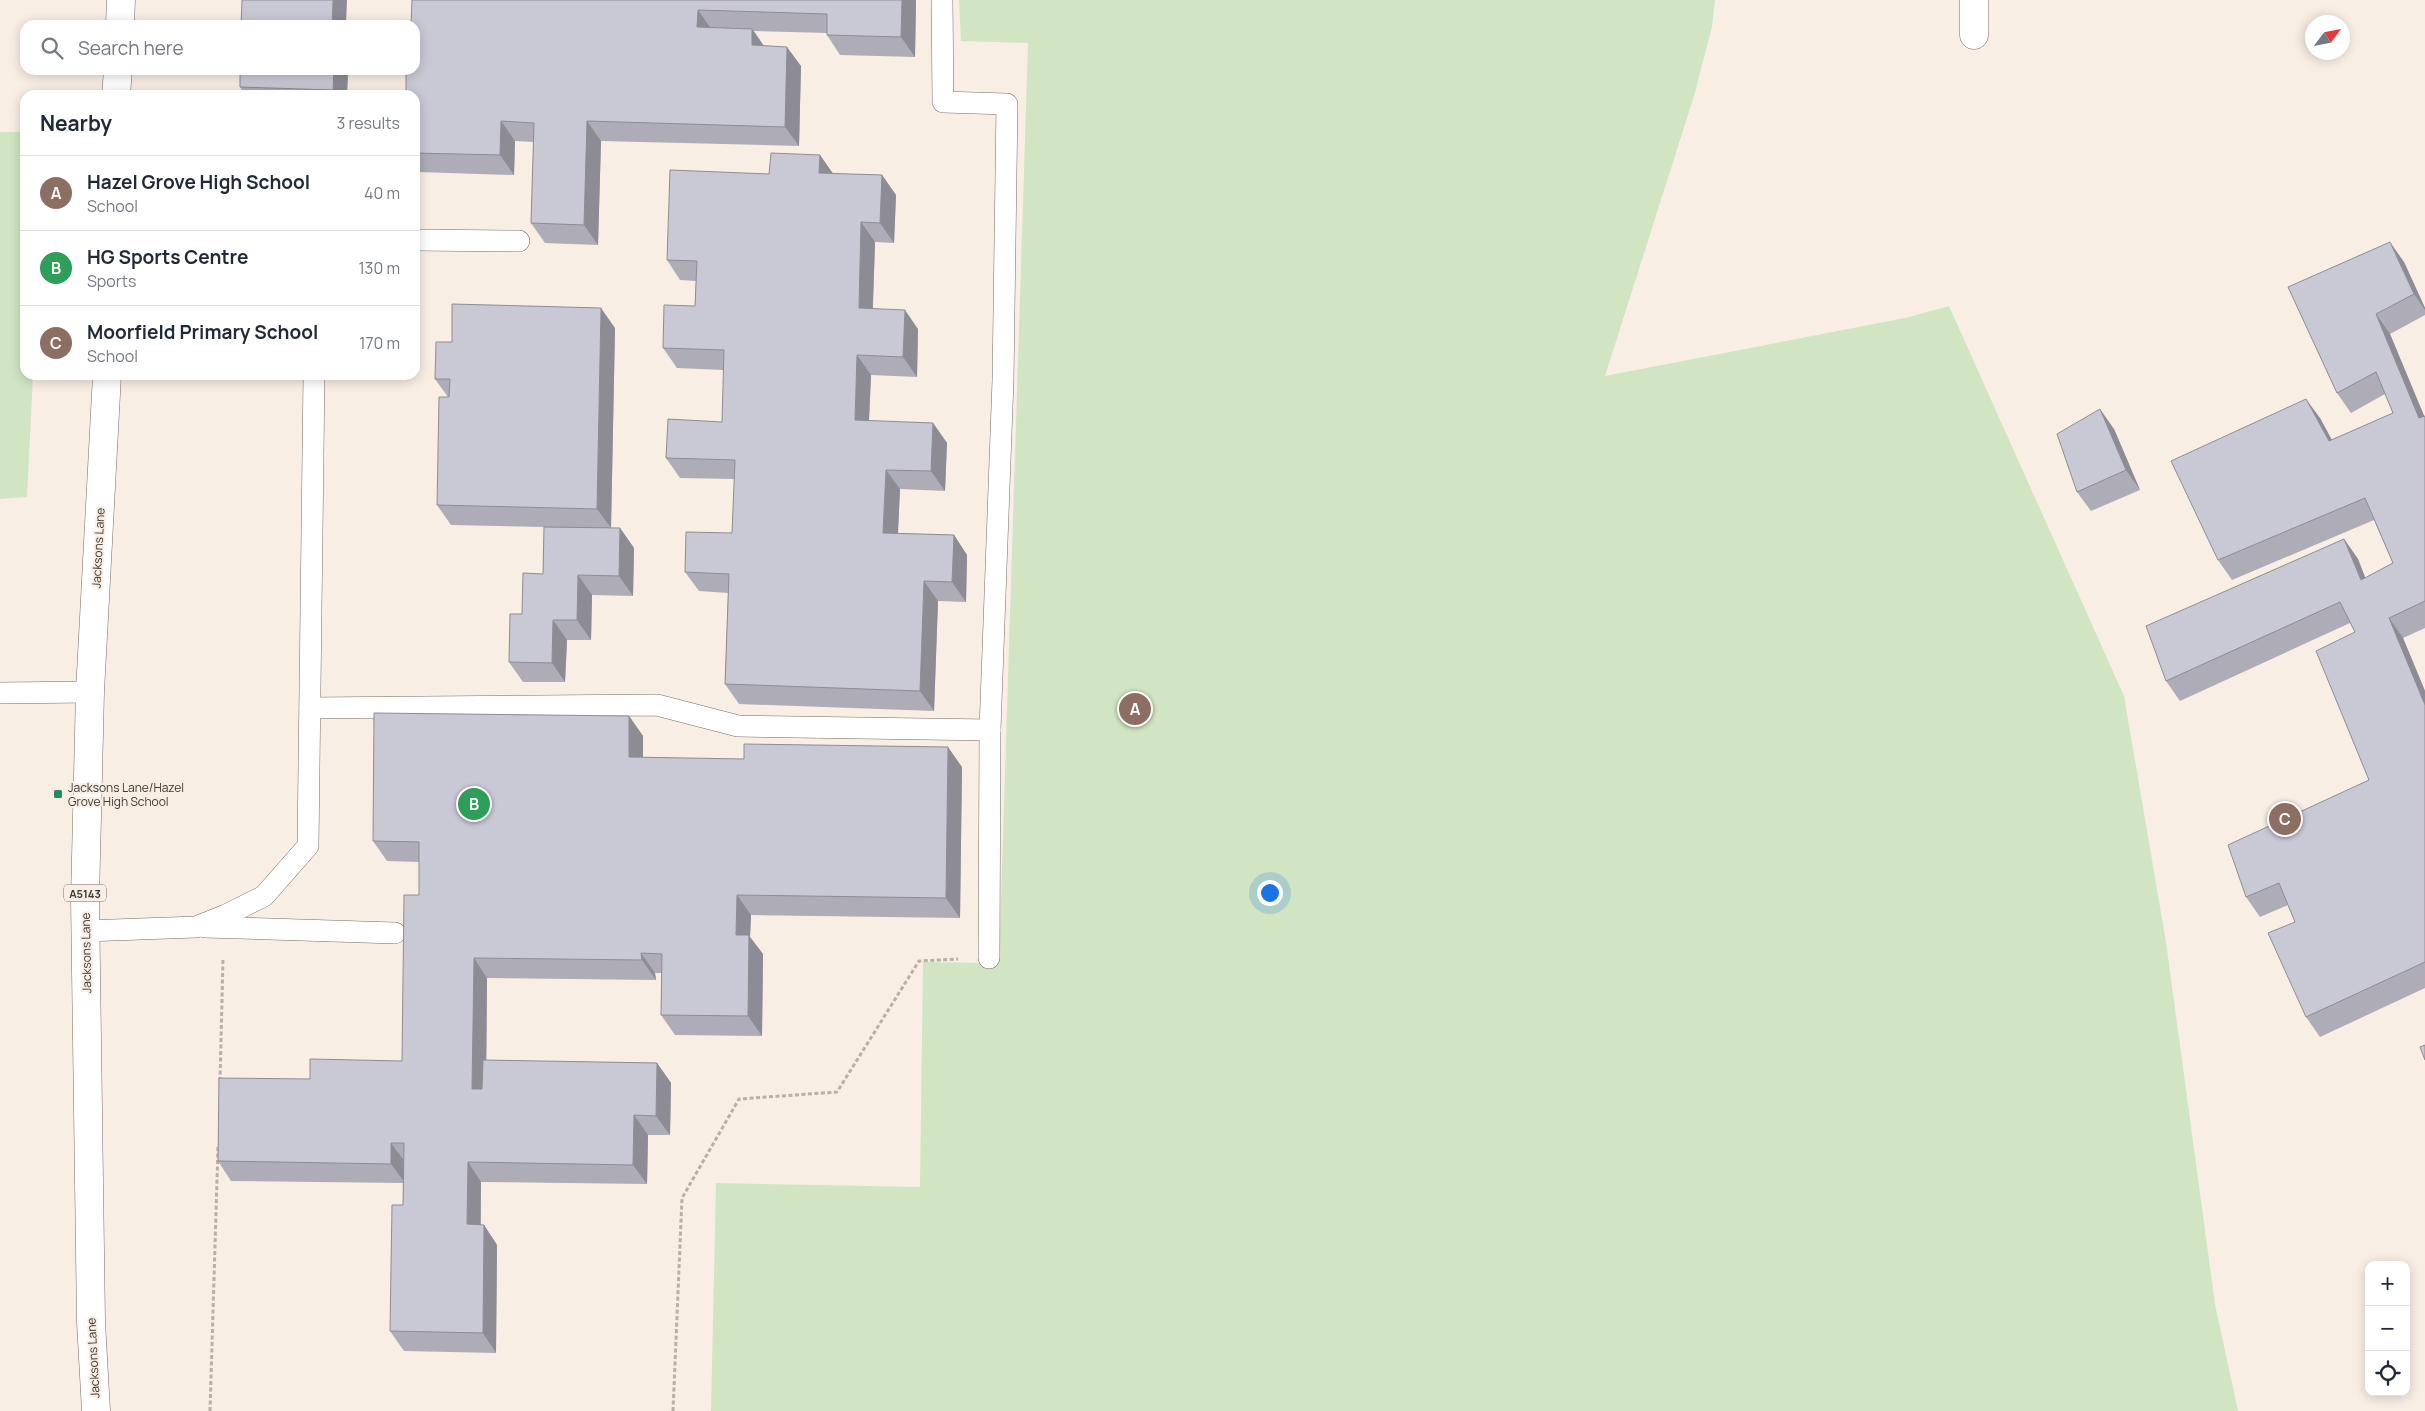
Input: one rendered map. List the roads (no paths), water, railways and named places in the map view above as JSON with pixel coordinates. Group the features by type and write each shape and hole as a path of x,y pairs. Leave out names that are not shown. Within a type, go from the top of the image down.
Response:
{"main road":[{"path":"120,20 121,0"},
{"path":"1974,0 1974,36"},
{"path":"116,90 118,75"},
{"name":"Jacksons Lane","path":"96,1411 91,1322 86,931 90,692 107,380"}],"lane":[{"path":"942,0 943,102 1007,104 1003,380 990,730 989,958"},
{"path":"420,240 519,242"},
{"path":"196,926 226,915 264,896 308,846 314,380"},
{"path":"0,693 90,692"},
{"path":"310,708 657,705 738,726 990,730"},
{"path":"86,931 196,926 395,933"}],"place":[{"name":"Hazel Grove High School","path":"1135,709"},
{"name":"Jacksons Lane/Hazel Grove High School","path":"58,794"},
{"name":"HG Sports Centre","path":"474,804"},
{"name":"Moorfield Primary School","path":"2285,819"}]}
